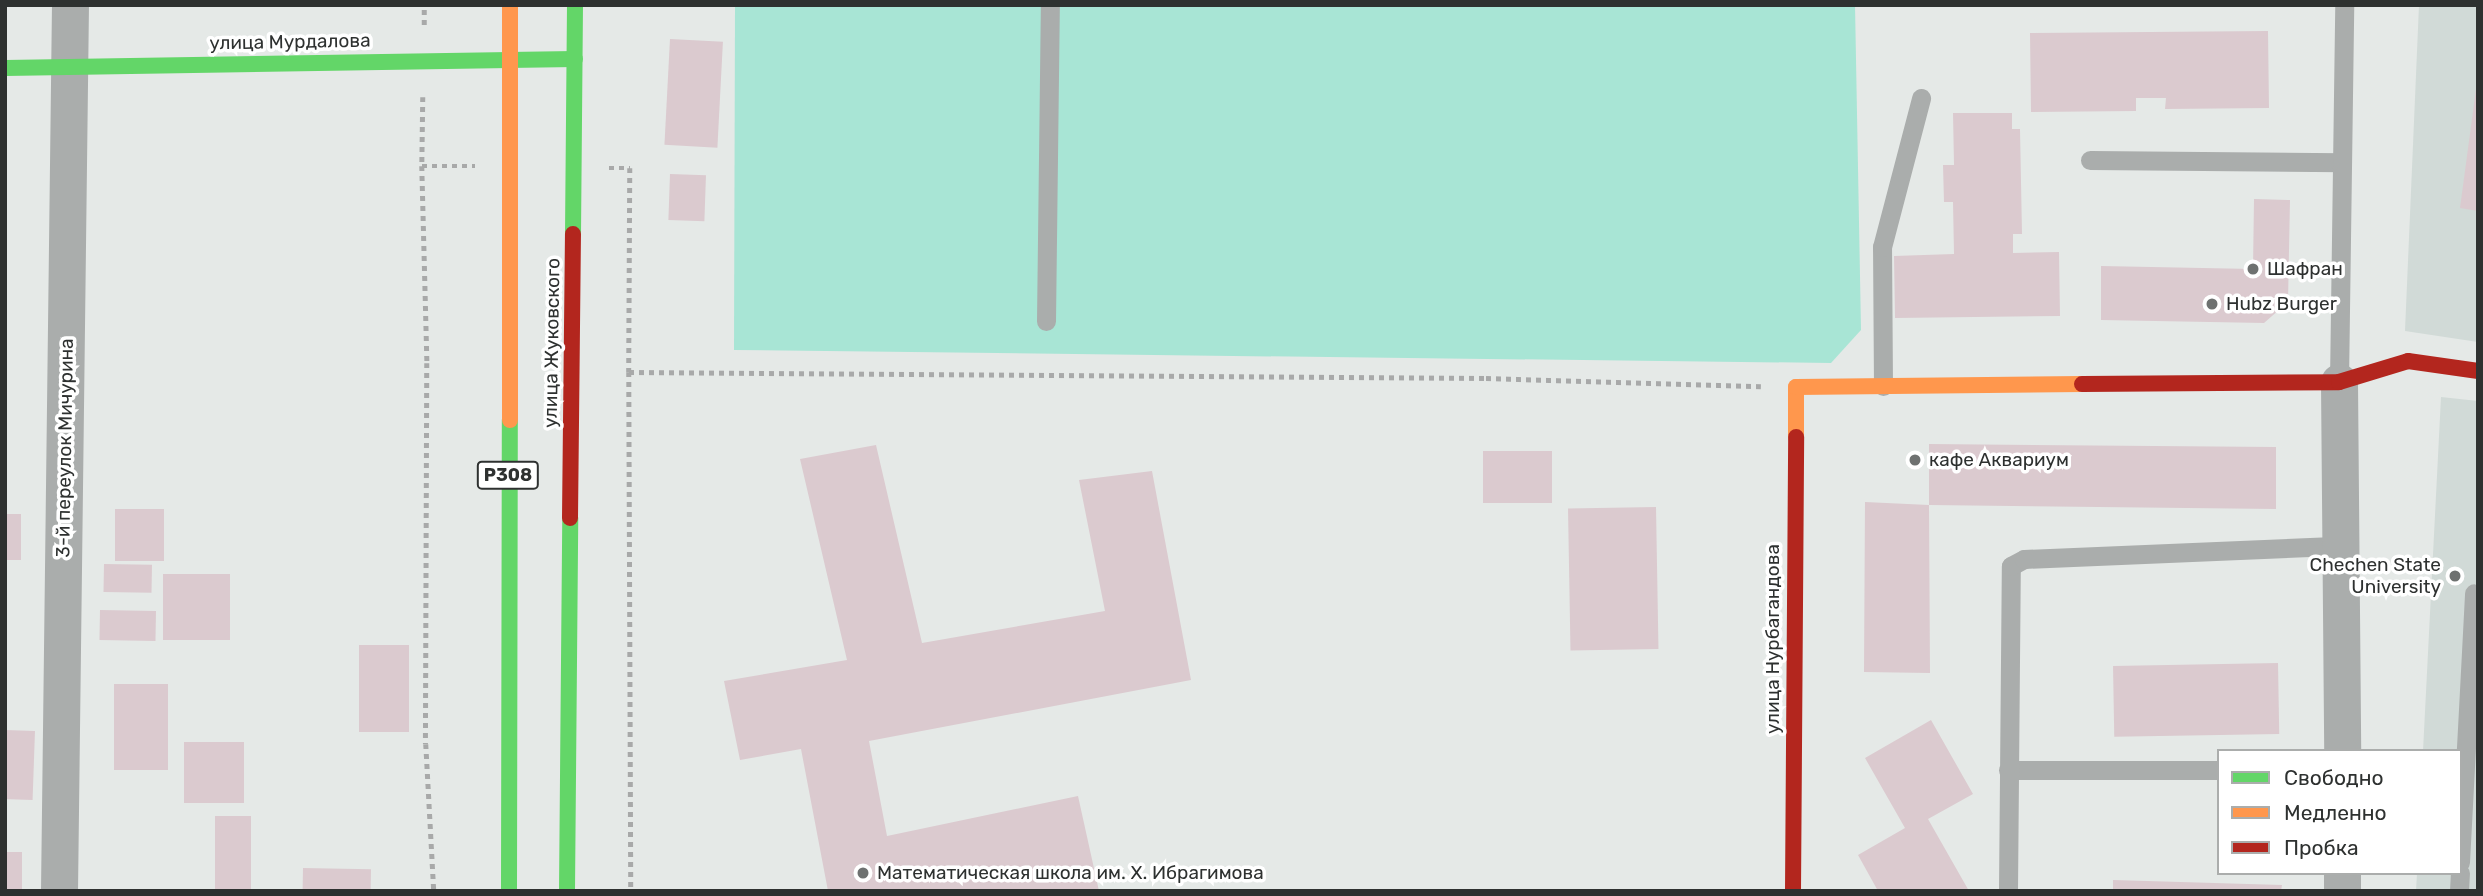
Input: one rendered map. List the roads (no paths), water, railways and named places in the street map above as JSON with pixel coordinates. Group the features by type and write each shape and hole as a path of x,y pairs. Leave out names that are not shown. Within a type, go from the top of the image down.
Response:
{"street":[{"name":"3-й переулок Мичурина","path":"59,891 70,5"},
{"name":"P308","path":"509,891 510,5"},
{"name":"улица Жуковского","path":"567,891 575,5"},
{"name":"улица Мурдалова","path":"5,68 575,59"},
{"path":"1883,386 2339,382 2408,361 2478,372"},
{"path":"2339,382 2342,749"},
{"name":"улица Нурбагандова","path":"1793,891 1796,387 1883,386"}],"lane":[{"path":"1046,321 1050,5"},
{"path":"2339,382 2344,5"},
{"path":"1883,386 1882,247 1921,98"},
{"path":"2090,160 2342,162"},
{"path":"2008,891 2009,575 2016,561 2340,546"},
{"path":"2462,824 2474,593"},
{"path":"2008,770 2217,770"}],"place":[{"name":"Шафран","path":"2253,269"},
{"name":"Hubz Burger","path":"2212,304"},
{"name":"кафе Аквариум","path":"1915,460"},
{"name":"Chechen State University","path":"2455,576"},
{"name":"Математическая школа им. Х. Ибрагимова","path":"863,873"}]}
